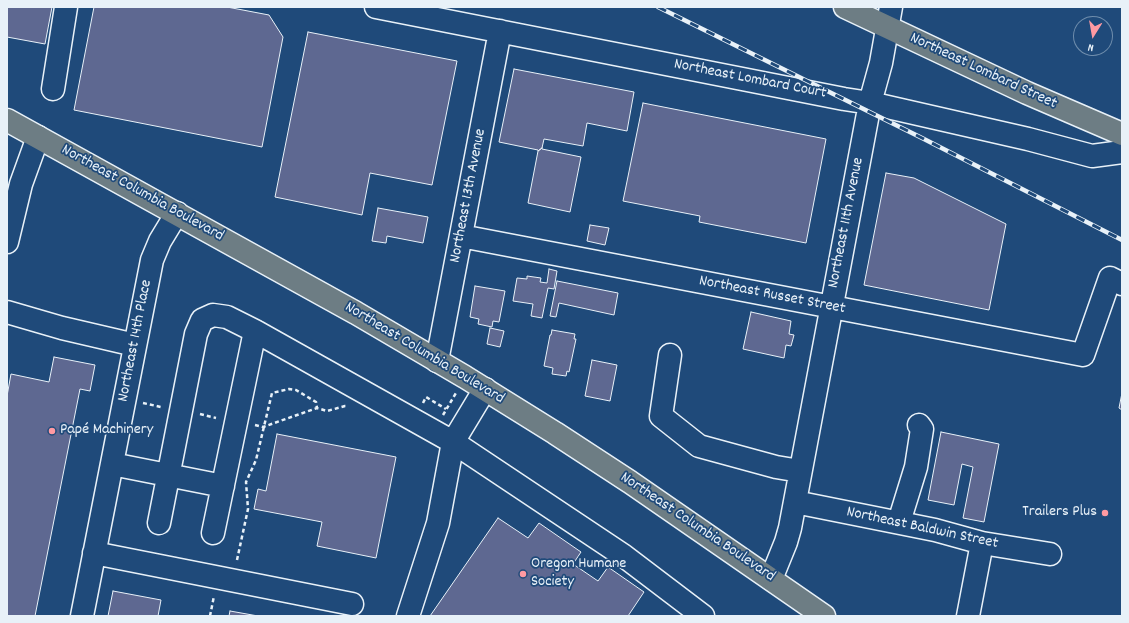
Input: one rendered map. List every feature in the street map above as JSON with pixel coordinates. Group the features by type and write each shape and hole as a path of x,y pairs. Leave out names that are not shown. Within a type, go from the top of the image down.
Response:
{"main road":[{"name":"Northeast Lombard Street","path":"845,7 889,17 1027,93 1122,134"},
{"name":"Northeast Columbia Boulevard","path":"7,120 178,213 356,313 485,389 630,482 771,579 814,613"}],"street":[{"path":"53,89 66,7"},
{"name":"Northeast Lombard Court","path":"376,7 870,103 1092,156 1122,152"},
{"name":"Northeast 11th Avenue","path":"771,579 786,542 795,502 870,103 881,63 889,17"},
{"name":"Northeast 13th Avenue","path":"437,361 500,31"},
{"path":"7,242 20,184 38,137"},
{"name":"Northeast 14th Place","path":"82,616 152,260 160,241 178,213"},
{"name":"Northeast Russet Street","path":"461,236 1083,355 1110,278 1122,284"},
{"path":"7,312 62,328 135,346"},
{"path":"159,523 196,334 202,320 213,314 227,317 438,423 453,442 624,556 703,616"},
{"path":"213,533 255,331"},
{"path":"670,355 661,416 699,446 776,467 800,471"},
{"path":"408,616 438,523 453,442 485,389"},
{"path":"899,522 916,467 922,429 919,425"},
{"path":"112,464 223,486"},
{"name":"Northeast Baldwin Street","path":"795,502 899,522 982,543 1050,554"},
{"path":"968,616 982,543"},
{"path":"94,553 352,604"}],"path":[{"path":"232,559 238,560 248,509 246,482 256,460 272,393 289,389 296,390 316,402 317,408"},
{"path":"124,400 263,427 317,408 327,411 345,406 352,409"},
{"path":"210,616 218,577"}],"building":[{"path":"7,7 52,7 45,44 7,37"},
{"path":"94,7 227,7 269,15 283,37 262,147 74,110"},
{"path":"308,32 457,61 432,185 370,173 362,215 275,197"},
{"path":"514,69 634,92 627,131 587,123 583,146 544,139 542,148 538,151 499,142"},
{"path":"643,103 826,139 806,243 699,222 700,216 623,201"},
{"path":"542,148 581,157 570,212 528,203 538,151"},
{"path":"886,173 914,178 1006,224 989,310 864,285"},
{"path":"378,208 428,217 423,243 387,236 386,243 372,241"},
{"path":"590,225 609,228 605,245 587,241"},
{"path":"549,269 557,271 554,289 548,288 542,318 531,316 533,304 513,301 517,278 527,279 527,276 541,278 540,282 547,283"},
{"path":"557,281 618,293 614,315 559,303 556,317 550,316"},
{"path":"475,286 505,291 499,322 493,321 492,327 478,324 479,319 470,317"},
{"path":"751,312 791,321 789,334 794,335 791,346 786,345 784,358 743,349"},
{"path":"490,328 504,331 500,347 487,344"},
{"path":"552,330 575,334 574,339 576,339 569,372 567,371 566,376 552,374 553,368 544,366"},
{"path":"54,357 95,365 90,391 80,389 35,616 7,616 7,396 11,374 49,382"},
{"path":"592,360 617,365 610,401 585,396"},
{"path":"1122,393 1122,410 1119,408"},
{"path":"941,432 999,444 984,522 963,518 973,467 962,464 954,505 928,500"},
{"path":"277,434 396,457 376,558 317,546 322,522 254,509 258,489 266,491"},
{"name":"Oregon Humane Society","path":"498,518 528,538 539,523 581,552 573,564 598,581 608,567 644,592 628,616 430,616"},
{"path":"113,591 161,600 158,616 108,616"},
{"path":"230,611 258,616 229,616"}],"railway":[{"path":"658,7 922,138 1122,240"}],"place":[{"name":"Papé Machinery","path":"52,431"},
{"name":"Trailers Plus","path":"1105,513"},
{"name":"Oregon Humane Society","path":"523,574"}]}
